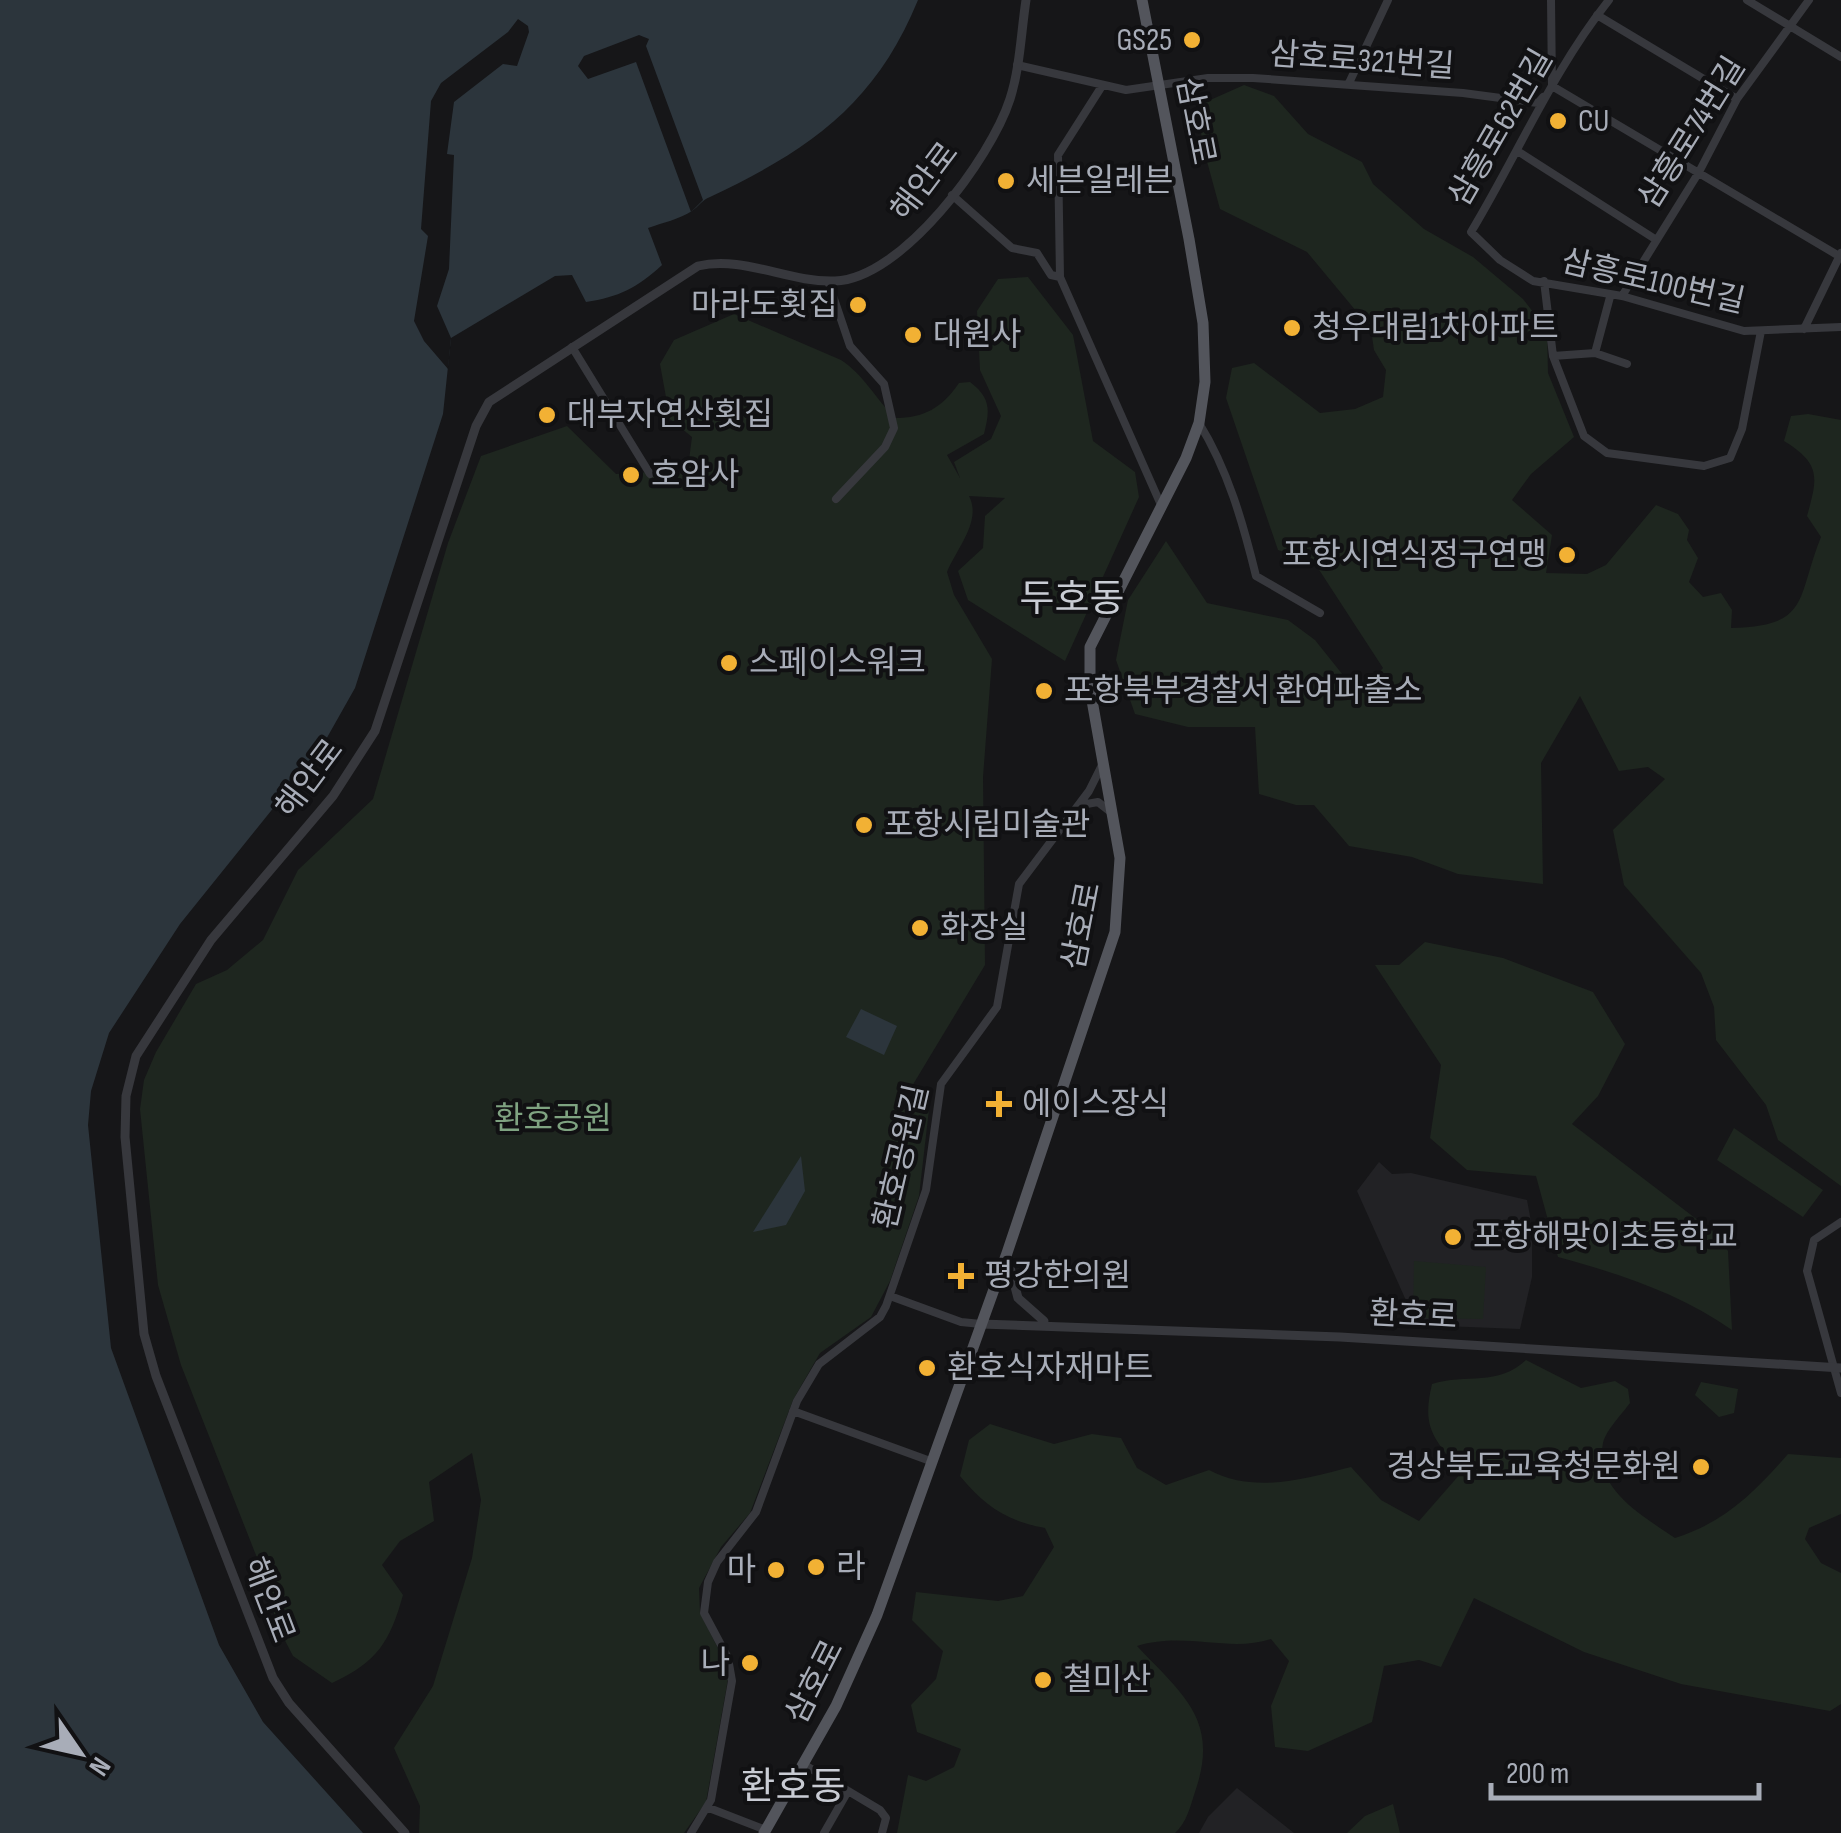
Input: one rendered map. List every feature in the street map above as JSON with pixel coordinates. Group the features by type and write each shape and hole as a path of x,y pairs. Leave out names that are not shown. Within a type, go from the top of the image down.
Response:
{"main road":[{"name":"삼호로","path":"765,1832 866,1643 1111,950 1120,898 1117,821 1090,689 1090,647 1199,424 1205,342 1161,86 1142,0"}],"street":[{"name":"해안로","path":"405,1833 278,1688 156,1376 142,1317 125,1137 126,1096 141,1045 198,958 333,796 375,732 484,409 502,390 698,266 722,263 828,282 863,275 900,252 923,234 1006,110 1026,0"},
{"path":"1348,84 1388,0"},
{"path":"1551,0 1552,86 1840,254 1804,329"},
{"name":"삼흥로62번길","path":"1471,232 1519,152 1552,86 1609,0"},
{"path":"1746,0 1841,57"},
{"name":"삼흥로74번길","path":"1622,296 1699,172 1737,99 1793,28 1809,0"},
{"path":"1597,15 1737,99"},
{"name":"삼호로321번길","path":"1017,65 1102,86 1161,86 1220,78 1348,84 1538,103 1552,86"},
{"path":"1102,86 1058,155 1060,277 1161,506"},
{"path":"1519,152 1655,239"},
{"path":"952,195 1012,248 1037,253 1051,275 1060,277"},
{"name":"삼흥로100번길","path":"1471,232 1500,260 1533,281 1622,296 1744,331 1841,327"},
{"path":"1544,281 1553,356 1584,436 1606,453 1715,464 1730,458 1742,429 1762,331"},
{"path":"828,282 850,346 884,384 894,428 885,448 836,499"},
{"path":"1595,353 1610,297"},
{"path":"572,347 650,474"},
{"path":"1553,356 1595,353 1627,364"},
{"path":"1199,424 1218,456 1251,540 1256,576 1320,612"},
{"name":"환호공원길","path":"690,1833 709,1808 732,1674 704,1613 704,1592 717,1562 756,1512 793,1411 819,1364 880,1316 890,1296 926,1190 942,1084 997,1007 1016,892 1078,808 1104,760"},
{"path":"1078,808 1098,802 1117,821"},
{"path":"1841,1222 1825,1230 1808,1254 1812,1296 1838,1368 1841,1393"},
{"path":"1007,1253 1018,1298 1030,1313 1052,1324"},
{"path":"890,1296 961,1322 981,1324"},
{"name":"환호로","path":"981,1324 1358,1338 1838,1368"},
{"path":"793,1411 933,1462"},
{"path":"803,1764 884,1814 882,1833"},
{"path":"824,1833 848,1791"},
{"path":"709,1808 765,1832"}],"shaded area":[{"path":"0,0 918,0 881,68 835,120 808,142 707,198 687,214 648,228 662,265 644,280 618,294 586,302 572,275 555,276 451,338 443,414 355,688 320,750 180,924 109,1033 91,1091 88,1125 111,1348 219,1645 263,1722 363,1833 0,1833"},
{"path":"861,1009 897,1026 884,1055 846,1037"},
{"path":"801,1156 805,1191 786,1225 753,1232"},
{"name":"포항해맞이초등학교","path":"1379,1162 1392,1174 1411,1173 1527,1200 1532,1227 1532,1277 1520,1329 1417,1325 1357,1191"},
{"path":"1237,1788 1294,1833 1199,1833 1208,1817"}],"green space":[{"path":"1244,85 1274,96 1308,134 1362,162 1373,184 1424,229 1473,257 1523,299 1547,330 1548,373 1574,437 1531,474 1512,500 1552,535 1546,573 1587,574 1606,565 1656,505 1678,514 1689,530 1687,540 1698,558 1689,582 1703,597 1721,593 1732,610 1731,628 1775,622 1797,605 1821,537 1807,516 1814,472 1805,457 1784,441 1791,416 1808,414 1841,420 1841,1186 1778,1140 1766,1105 1716,1040 1714,1007 1701,973 1624,885 1613,830 1665,779 1648,767 1619,771 1580,696 1541,763 1543,884 1458,874 1412,857 1349,846 1314,805 1296,805 1259,794 1255,727 1188,727 1135,714 1116,660 1128,600 1166,541 1207,603 1288,620 1315,640 1359,695 1383,668 1314,562 1278,550 1226,398 1232,368 1254,363 1320,413 1355,409 1383,397 1386,370 1374,350 1371,329 1307,252 1220,209 1202,143 1199,105"},
{"name":"환호공원","path":"1028,277 1073,335 1093,441 1135,472 1139,497 1065,661 968,600 958,571 983,548 985,516 1005,498 969,496 970,525 947,572 954,595 992,659 983,777 985,965 894,1116 931,1092 919,1196 890,1281 871,1317 820,1353 793,1400 750,1513 721,1547 699,1588 700,1613 723,1658 728,1679 706,1802 684,1833 419,1833 420,1806 394,1748 433,1686 472,1558 481,1500 472,1453 429,1482 434,1521 400,1541 382,1565 403,1595 380,1648 361,1667 332,1683 293,1656 277,1625 265,1578 181,1365 158,1285 140,1109 144,1080 196,984 227,970 263,940 298,870 373,799 448,543 481,456 567,426 616,474 654,472 675,482 689,460 692,437 670,419 660,364 674,340 734,314 841,360 895,418 932,410 959,383 970,382 985,399 987,418 984,434 947,455 960,478 954,462 991,439 1001,416 980,370 977,311 998,279"},
{"path":"1425,942 1503,958 1593,992 1625,1044 1598,1096 1572,1124 1716,1234 1728,1251 1732,1330 1691,1305 1648,1286 1558,1257 1536,1176 1467,1170 1430,1138 1441,1065 1375,965 1399,965"},
{"path":"1734,1128 1823,1190 1803,1217 1717,1160"},
{"path":"1414,1261 1486,1267 1483,1319 1413,1318"},
{"path":"1526,1360 1581,1388 1615,1381 1628,1389 1630,1403 1603,1443 1606,1474 1623,1500 1675,1538 1709,1524 1738,1505 1788,1454 1841,1458 1841,1514 1809,1528 1805,1539 1821,1563 1841,1573 1841,1704 1830,1711 1681,1684 1584,1652 1474,1598 1441,1667 1419,1660 1384,1666 1372,1722 1308,1751 1275,1747 1271,1706 1289,1661 1271,1639 1239,1644 1172,1641 1137,1646 1182,1695 1200,1727 1202,1767 1188,1814 1175,1833 897,1833 908,1775 926,1781 954,1767 961,1749 917,1732 911,1705 936,1679 943,1651 912,1620 916,1592 998,1601 1023,1596 1054,1547 1045,1528 997,1511 960,1476 969,1440 990,1424 1054,1444 1092,1434 1121,1438 1137,1468 1166,1485 1209,1470 1261,1483 1297,1480 1351,1467 1381,1500 1419,1521 1461,1473 1437,1442 1429,1423 1432,1384 1493,1377"},
{"path":"1701,1382 1738,1389 1734,1413 1719,1417 1695,1395"},
{"path":"1393,1804 1400,1833 1347,1833 1365,1816"}],"pier":[{"path":"518,19 528,26 529,32 517,66 503,64 454,102 447,154 454,155 449,269 437,306 451,338 448,369 424,341 414,321 428,236 421,229 431,101 441,83 508,32"},
{"path":"639,35 649,39 646,46 703,200 691,212 636,62 588,79 578,66 584,56"}],"place":[{"name":"GS25","path":"1192,40"},
{"name":"CU","path":"1558,121"},
{"name":"세븐일레븐","path":"1006,181"},
{"name":"마라도횟집","path":"858,305"},
{"name":"청우대림1차아파트","path":"1292,328"},
{"name":"대원사","path":"913,335"},
{"name":"대부자연산횟집","path":"547,415"},
{"name":"호암사","path":"631,475"},
{"name":"포항시연식정구연맹","path":"1567,555"},
{"name":"스페이스워크","path":"729,663"},
{"name":"포항북부경찰서 환여파출소","path":"1044,691"},
{"name":"포항시립미술관","path":"864,825"},
{"name":"화장실","path":"920,928"},
{"name":"에이스장식","path":"999,1104"},
{"name":"포항해맞이초등학교","path":"1453,1237"},
{"name":"평강한의원","path":"961,1276"},
{"name":"환호식자재마트","path":"927,1368"},
{"name":"경상북도교육청문화원","path":"1701,1467"},
{"name":"라","path":"816,1567"},
{"name":"마","path":"776,1570"},
{"name":"나","path":"750,1663"},
{"name":"철미산","path":"1043,1680"}],"district":[{"name":"두호동","path":"1072,599"},
{"name":"환호동","path":"793,1787"}]}
